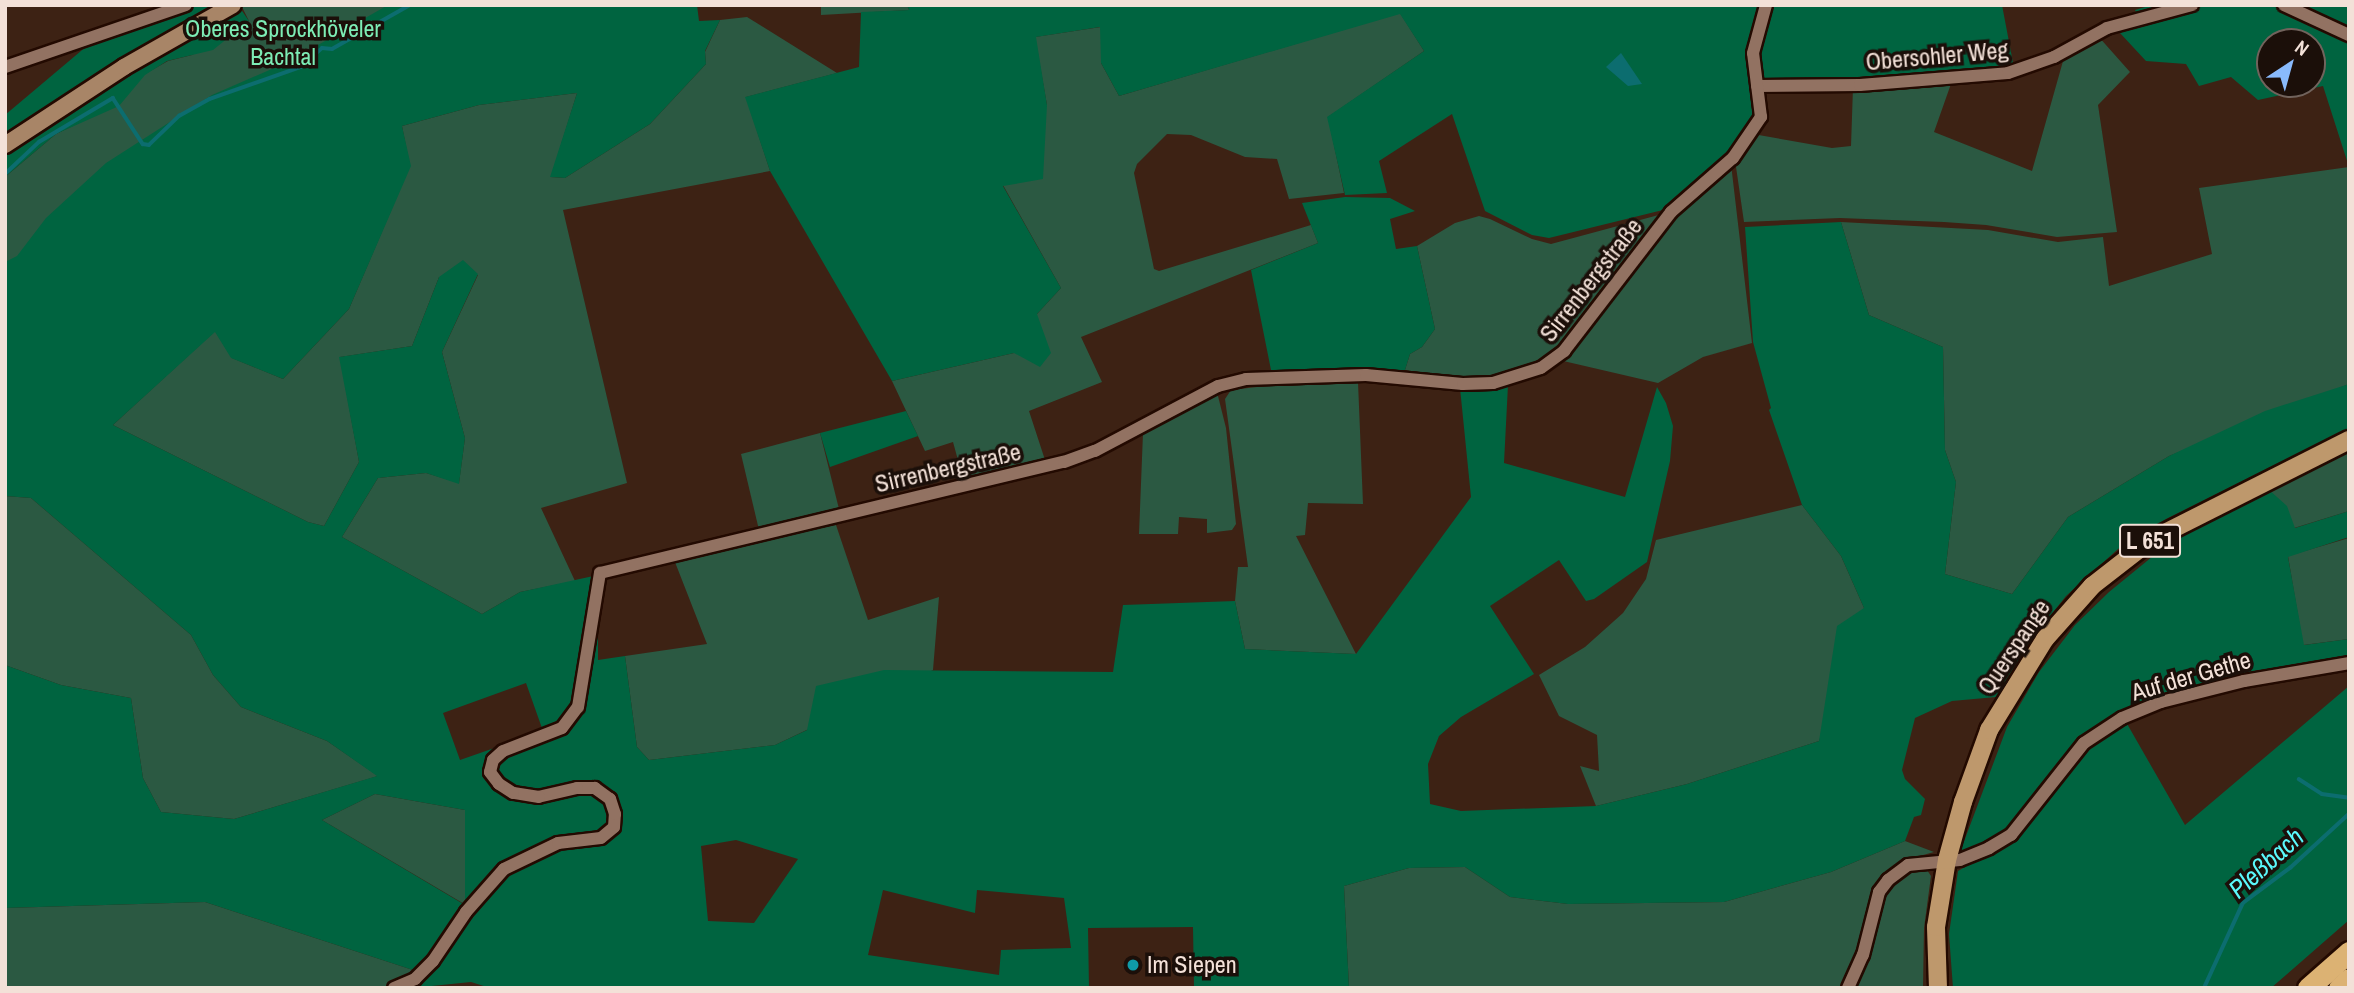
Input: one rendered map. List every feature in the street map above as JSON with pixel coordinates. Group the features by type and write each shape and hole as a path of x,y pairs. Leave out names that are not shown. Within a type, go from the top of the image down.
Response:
{"highway":[{"path":"2308,988 2349,952"},
{"path":"2339,988 2349,979"}],"main road":[{"path":"5,145 124,67 233,5"},
{"name":"Querspange","path":"1938,988 1936,927 1947,860 1969,780 1989,730 2045,639 2069,608 2115,567 2170,528 2349,440"}],"street":[{"path":"5,67 186,5"},
{"name":"Sirrenbergstraße","path":"394,988 415,979 433,961 466,912 504,869 558,843 601,838 614,827 615,814 610,799 595,788 577,788 539,797 513,793 490,772 494,760 503,751 562,727 578,707 600,573 1064,462 1095,452 1217,386 1246,379 1366,375 1463,384 1493,383 1541,368 1563,351 1671,212 1733,158 1761,117 1753,53 1766,5"},
{"name":"Obersohler Weg","path":"1758,86 1860,85 2008,73 2054,57 2107,28 2192,5"},
{"path":"2284,5 2349,36"},
{"name":"Auf der Gethe","path":"1848,988 1863,955 1879,892 1884,884 1909,865 1960,860 2011,835 2084,743 2122,718 2161,702 2244,681 2349,663"}],"green space":[{"path":"174,5 238,5 249,21 213,50 167,61 145,75 119,106 56,134 5,177 5,115 94,40"},
{"name":"Oberes Sprockhöveler Bachtal","path":"241,5 423,5 5,282 5,177 56,134 106,110 145,74 168,61 192,55 249,21"},
{"path":"388,5 697,5 699,21 720,20 705,51 706,64 650,124 565,178 550,177 577,93 479,105 402,126 411,166 349,309 283,379 231,358 215,332 113,425 308,522 324,526 359,462 339,357 412,346 439,277 463,260 478,274 442,352 465,438 459,484 426,473 378,478 342,537 482,614 520,592 598,575 598,660 625,656 637,747 649,760 775,745 807,730 816,686 884,670 1113,672 1123,605 1235,601 1245,649 1356,654 1471,497 1460,388 1508,385 1504,463 1625,497 1657,387 1666,403 1673,426 1670,461 1647,562 1594,599 1586,601 1559,560 1490,606 1534,674 1461,717 1439,736 1428,764 1430,804 1461,811 1596,806 1687,784 1819,741 1837,626 1864,608 1841,556 1802,505 1769,410 1771,408 1753,342 1745,227 1841,222 1869,315 1943,347 1945,450 1956,482 1945,574 2012,594 2068,517 2169,456 2265,411 2349,384 2349,428 2166,519 2118,549 2066,596 2035,635 1996,697 1952,701 1915,718 1902,770 1905,779 1925,799 1921,815 1914,817 1905,841 1831,872 1724,902 1568,904 1510,897 1465,867 1409,868 1344,886 1349,988 1169,988 1194,987 1193,927 1088,928 1089,988 490,988 471,982 412,988 423,978 430,959 416,971 205,902 5,908 5,665 61,685 131,698 143,778 161,812 234,819 377,776 327,741 241,707 213,675 191,635 31,498 5,496 5,262 17,256 46,218 106,163 212,95 290,61","holes":["526,683 543,731 460,760 443,713","375,794 465,810 465,905 322,820","736,840 798,859 754,923 708,921 701,846","883,890 975,913 977,890 1064,898 1071,948 1001,950 999,975 868,955"]},
{"path":"821,5 907,5 909,10 821,15"},
{"path":"907,5 1764,5 1750,54 1759,118 1733,154 1667,209 1549,238 1532,235 1485,211 1452,114 1379,161 1387,193 1345,195 1327,117 1424,51 1400,14 1119,96 1101,63 1100,27 1036,37 1047,105 1043,179 1003,186 1061,288 1037,314 1051,353 1040,367 1014,353 892,381 770,171 745,97 859,67 861,12 909,10"},
{"path":"1769,5 2002,5 2014,68 1940,72 1933,78 1758,85 1756,56"},
{"path":"2152,5 2349,6 2349,167 2326,95 2326,28 2256,28 2256,98 2267,98 2258,100 2231,77 2199,86 2186,64 2146,61 2120,33 2140,21 2135,10"},
{"path":"1400,13 1424,51 1328,117 1344,193 1289,199 1277,159 1245,157 1191,135 1167,134 1137,164 1134,173 1154,269 1159,271 1311,225 1318,243 1081,337 1102,382 1029,411 1046,463 964,482 953,442 925,451 892,381 1014,353 1037,314 1061,288 1003,185 1047,105 1035,37 1101,27 1101,63 1119,96"},
{"path":"747,17 837,73 746,97 770,171 563,210 627,483 541,508 575,581 520,592 482,614 342,537 378,478 426,473 459,483 465,438 442,352 478,275 439,277 412,346 340,357 359,462 324,526 308,522 113,425 215,331 232,358 283,379 349,309 410,166 402,126 479,105 577,93 551,177 565,178 650,124 706,64 705,52 720,20"},
{"path":"2098,36 2130,72 2098,105 2117,232 2057,237 1986,225 1944,222 1840,218 1744,222 1735,160 1753,134 1832,148 1851,146 1853,87 1952,81 1934,132 2032,171 2065,54"},
{"path":"1731,164 1752,343 1703,357 1658,383 1559,360 1673,214"},
{"path":"2349,167 2349,384 2169,456 2068,517 2012,594 1945,574 1956,482 1945,450 1943,347 1869,315 1841,222 1988,230 2058,242 2103,237 2109,286 2212,254 2199,188"},
{"path":"1345,197 1390,198 1415,211 1390,219 1396,249 1417,246 1435,329 1422,347 1410,354 1405,370 1271,370 1251,270 1318,243 1302,203"},
{"path":"1666,213 1558,352 1539,365 1506,375 1458,378 1405,370 1410,354 1422,347 1435,329 1417,246 1455,223 1479,216 1532,239 1551,244"},
{"path":"1299,382 1358,382 1363,504 1308,503 1305,535 1296,536 1356,654 1245,649 1235,601 1238,567 1248,567 1225,399 1231,390"},
{"path":"1217,392 1226,428 1236,524 1232,530 1207,533 1207,519 1179,517 1178,534 1139,534 1143,433 1148,427"},
{"path":"906,411 918,436 830,467 820,433"},
{"path":"820,433 839,509 759,530 741,454"},
{"path":"2349,452 2349,511 2294,528 2267,489"},
{"path":"2267,488 2287,506 2295,528 2349,511 2349,537 2288,557 2304,645 2349,639 2349,660 2161,699 2083,740 2009,831 1988,845 1960,852 2007,727 2039,672 2075,625 2109,592 2158,552 2195,527"},
{"path":"5,496 31,498 191,635 213,675 241,707 327,741 378,776 234,819 161,812 143,778 131,698 61,685 5,665"},
{"path":"1802,505 1841,556 1864,608 1819,741 1687,784 1596,806 1580,766 1599,771 1597,735 1559,716 1539,675 1585,647 1623,613 1646,579 1656,540"},
{"path":"836,525 868,620 939,597 933,670 775,745 649,760 637,747 625,656 707,644 673,557"},
{"path":"2349,538 2349,639 2303,645 2288,556"},
{"path":"2349,686 2349,920 2271,988 1953,988 1949,934 1958,871 1991,852 2089,747 2126,722 2185,825"},
{"path":"375,794 465,810 466,905 322,820"},
{"path":"1905,841 1934,852 1905,860 1878,883 1855,962 1843,988 1349,988 1344,886 1409,868 1465,867 1510,897 1568,904 1724,902 1831,872"},
{"path":"1925,867 1931,876 1924,928 1923,988 1852,988 1883,893 1896,878 1911,868"},
{"path":"205,902 416,971 385,988 5,988 5,908"}],"water":[{"path":"1621,53 1642,84 1628,86 1606,67"}],"waterway":[{"path":"5,174 39,142 113,98 143,144 149,145 179,116 210,99 301,67 322,48 332,49 410,5"},
{"path":"2299,779 2322,794 2349,798"},
{"name":"Pleßbach","path":"2204,988 2243,903 2290,868 2349,814"}],"place":[{"name":"Im Siepen","path":"1133,965"}]}
